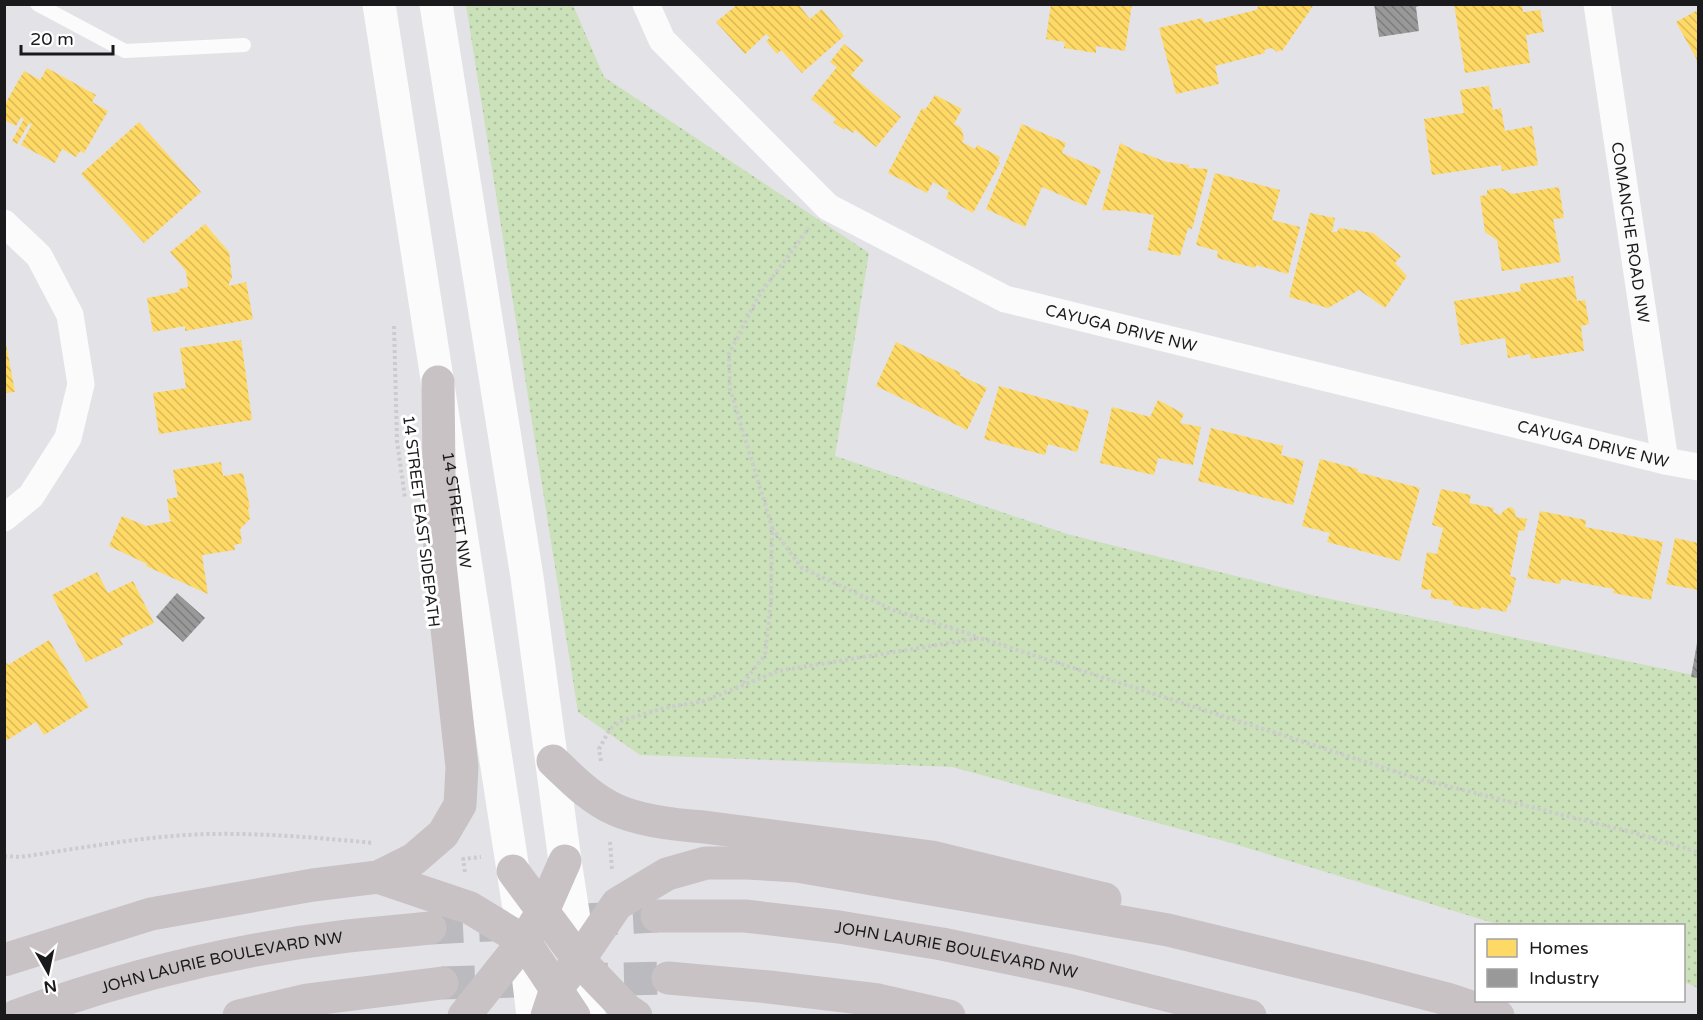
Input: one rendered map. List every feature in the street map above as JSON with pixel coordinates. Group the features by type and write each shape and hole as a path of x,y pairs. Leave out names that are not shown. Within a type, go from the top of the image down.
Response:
{"main road":[{"name":"14 STREET NW","path":"379,4 438,382 500,864 524,941 533,1016"},
{"path":"436,4 525,565 579,960 589,1016"},
{"path":"4,960 151,914 313,885 378,877 414,859 443,834 460,805 462,767 440,564 438,382"},
{"path":"553,761 582,789 616,810 668,824 932,856 1118,902 1168,930"},
{"path":"464,1016 524,941 543,911 565,861"},
{"path":"552,1002 617,904 667,874 706,863 747,863 797,866 1168,930 1362,976 1447,999 1498,1016"},
{"path":"500,864 543,911 579,960 627,1010 636,1016"},
{"path":"378,877 470,908 524,941 552,1002 574,1016"},
{"name":"JOHN LAURIE BOULEVARD NW","path":"657,915 745,916 839,927 942,944 1071,971 1250,1016"},
{"name":"JOHN LAURIE BOULEVARD NW","path":"16,1016 64,998 161,971 249,952 347,936 430,928"},
{"path":"668,978 878,1000 949,1016"},
{"path":"238,1016 307,1000 442,983"}],"street":[{"name":"CAYUGA DRIVE NW","path":"646,4 662,40 828,207 1005,299 1665,461 1698,467"},
{"name":"COMANCHE ROAD NW","path":"1598,4 1665,461"},
{"path":"4,223 39,255 70,315 81,384 68,438 31,496 4,518"}],"lane":[{"path":"37,4 125,51 244,45"}],"path":[{"path":"743,684 765,655 771,601 772,528 730,389 729,354 758,297 811,225 828,207"},
{"name":"14 STREET EAST SIDEPATH","path":"394,317 397,441 405,500"},
{"path":"772,528 802,568 893,610 1419,779 1635,833 1698,852"},
{"path":"602,765 599,749 610,729 621,721 664,708 704,701 778,671 980,638"},
{"path":"4,856 20,857 159,837 212,834 306,837 375,843"},
{"path":"610,839 611,864"},
{"path":"463,859 500,864"}],"green space":[{"path":"466,5 573,5 604,77 869,253 835,456 1067,534 1316,596 1698,676 1698,988 1685,982 1685,924 1497,924 1231,843 952,767 640,755 578,712"}],"building: Homes":[{"path":"738,4 798,4 810,19 822,9 844,36 802,73 781,50 777,54 766,41 770,38 766,34 745,54 716,22"},
{"path":"1051,4 1132,4 1125,51 1096,46 1096,53 1064,48 1065,42 1046,39"},
{"path":"1260,4 1313,6 1282,51 1277,52 1272,48 1264,50 1265,53 1215,66 1219,84 1176,94 1159,28 1202,18 1204,23 1256,10"},
{"path":"1454,4 1522,4 1523,12 1540,10 1544,32 1526,35 1530,63 1465,73"},
{"path":"1698,10 1698,64 1697,64 1676,22"},
{"path":"844,44 864,60 851,75 901,117 876,147 855,130 853,133 846,128 844,130 833,122 836,119 811,99 837,67 830,62"},
{"path":"47,68 96,95 92,102 108,111 84,153 80,151 76,157 62,149 55,163 21,145 32,124 29,123 17,144 12,141 24,119 21,117 16,126 4,120 4,106 24,71 40,80"},
{"path":"1489,86 1493,110 1501,108 1505,131 1532,126 1538,165 1502,171 1501,165 1432,175 1424,119 1464,113 1460,90"},
{"path":"935,95 962,109 954,124 961,128 964,138 962,142 975,149 977,145 1000,157 998,162 1000,163 973,213 946,198 949,191 933,182 927,193 888,173 922,108 925,110"},
{"path":"139,122 201,192 144,243 81,174"},
{"path":"1022,124 1066,143 1062,153 1101,170 1086,206 1042,187 1025,227 986,209"},
{"path":"1120,143 1167,162 1189,165 1188,168 1208,169 1192,229 1188,228 1180,256 1148,250 1154,215 1102,210"},
{"path":"1215,173 1280,190 1272,220 1300,227 1288,274 1217,258 1218,251 1196,245"},
{"path":"1559,187 1564,218 1553,219 1561,262 1502,271 1497,240 1485,232 1480,196 1487,195 1487,190 1501,188 1512,194"},
{"path":"1310,213 1335,218 1332,232 1337,232 1339,228 1373,233 1401,256 1395,263 1407,276 1385,308 1359,290 1328,308 1289,297"},
{"path":"205,224 229,252 232,278 229,286 246,282 253,319 185,331 185,326 153,332 147,298 179,292 179,289 188,287 186,271 170,252"},
{"path":"1573,276 1577,301 1585,300 1589,324 1581,326 1584,351 1531,359 1530,354 1508,358 1505,338 1461,345 1454,301 1521,291 1520,284"},
{"path":"241,340 252,420 159,434 153,393 186,388 180,348"},
{"path":"896,342 987,388 967,430 876,386"},
{"path":"5,345 15,392 5,393"},
{"path":"999,386 1089,411 1077,452 1048,444 1045,455 984,439"},
{"path":"1158,400 1184,414 1180,423 1201,427 1193,465 1158,458 1154,475 1100,463 1112,407 1150,417"},
{"path":"1211,428 1283,446 1281,455 1304,461 1293,505 1198,481"},
{"path":"1320,459 1358,469 1357,472 1420,488 1400,561 1327,542 1330,533 1302,526"},
{"path":"221,462 223,476 243,473 250,519 240,529 242,543 234,545 235,550 202,555 208,594 146,566 147,564 109,546 122,516 146,526 173,521 170,520 167,499 178,497 173,470"},
{"path":"1441,489 1471,495 1469,503 1494,508 1493,512 1501,515 1510,507 1514,509 1516,517 1527,519 1524,531 1519,530 1510,576 1516,578 1510,605 1506,612 1453,605 1453,601 1430,598 1432,590 1421,589 1427,552 1437,554 1443,528 1432,525"},
{"path":"1540,511 1586,520 1585,527 1663,542 1651,600 1613,593 1614,589 1561,579 1560,584 1527,578"},
{"path":"1675,538 1698,543 1698,590 1666,584"},
{"path":"97,572 108,593 133,581 154,623 120,639 123,645 86,662 52,595"},
{"path":"49,640 89,707 44,735 36,722 4,742 4,660 8,665"}],"building: Industry":[{"path":"1374,4 1424,4 1416,7 1419,31 1379,37"},
{"path":"177,593 205,618 183,642 156,617"},
{"path":"1698,643 1698,678 1691,677"}],"tunnel":[{"path":"584,920 657,916"},
{"path":"430,928 512,924"},
{"path":"575,980 668,978"},
{"path":"442,983 515,981"}]}
